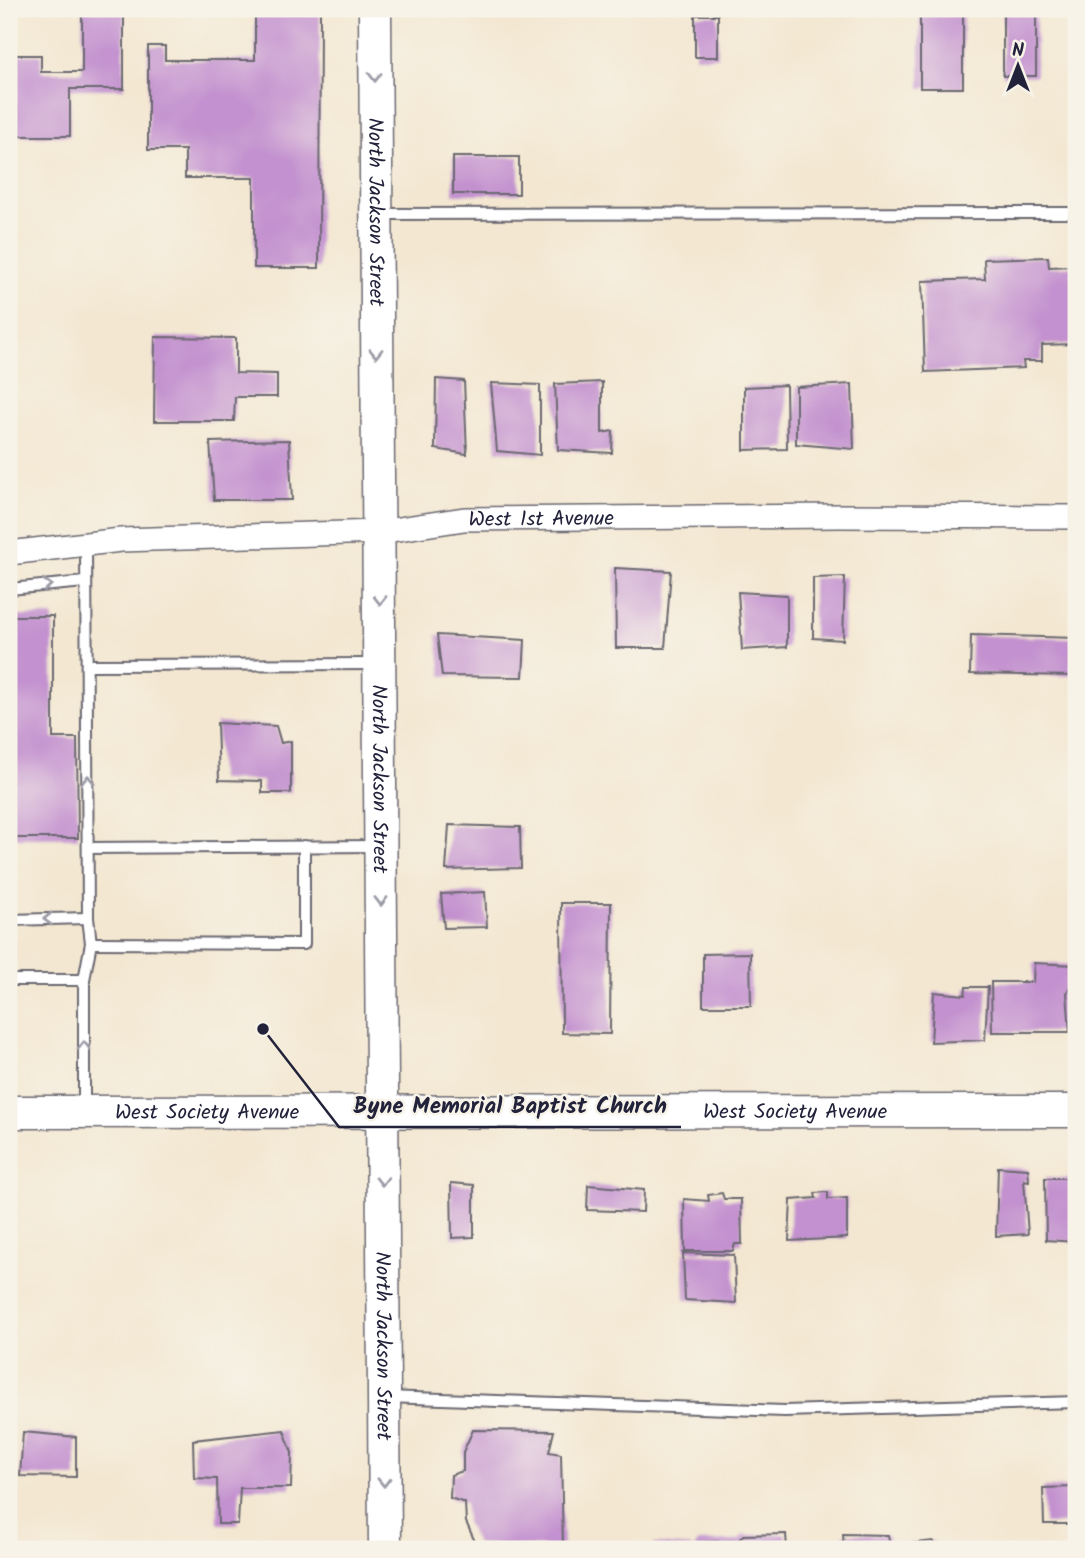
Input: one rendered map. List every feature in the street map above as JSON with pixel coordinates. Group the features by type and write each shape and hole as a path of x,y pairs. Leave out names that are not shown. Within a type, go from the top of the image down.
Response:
{"street":[{"name":"North Jackson Street","path":"375,9 385,1549"},
{"name":"West 1st Avenue","path":"9,553 121,540 379,532 464,519 1076,517"},
{"name":"West Society Avenue","path":"9,1112 1076,1111"}],"lane":[{"path":"376,214 1076,213"},
{"path":"84,1112 84,980 91,943 88,918 86,545"},
{"path":"9,589 85,582"},
{"path":"88,665 380,664"},
{"path":"91,943 303,944 304,846"},
{"path":"88,848 381,846"},
{"path":"9,919 88,918"},
{"path":"9,980 84,980"},
{"path":"383,1397 785,1411 1076,1402"}],"building":[{"path":"82,9 124,9 124,89 70,89 70,136 9,136 9,55 41,55 41,72 82,72"},
{"path":"255,9 320,9 319,268 254,268 254,178 185,178 185,150 148,150 148,46 165,46 165,60 255,60"},
{"path":"920,9 963,9 963,88 920,88"},
{"path":"1003,11 1036,11 1036,76 1003,76"},
{"path":"695,15 718,15 718,57 695,57"},
{"path":"453,157 519,157 519,194 453,194"},
{"path":"1048,257 1049,267 1076,266 1076,344 1042,345 1042,361 1023,361 1024,368 925,372 922,281 985,279 984,259"},
{"path":"155,337 236,338 236,373 277,374 277,397 235,397 234,421 154,421"},
{"path":"436,379 464,381 467,454 435,449"},
{"path":"602,382 602,433 613,431 612,453 558,450 555,384"},
{"path":"491,383 540,385 540,455 497,451"},
{"path":"852,384 854,449 796,444 796,387"},
{"path":"786,385 787,449 744,450 744,387"},
{"path":"289,440 292,500 214,500 210,442"},
{"path":"615,568 671,571 665,648 616,648"},
{"path":"845,577 843,640 813,638 813,578"},
{"path":"738,592 787,595 787,647 742,650"},
{"path":"9,616 53,616 53,738 77,738 78,838 9,838"},
{"path":"437,635 525,640 523,677 442,676"},
{"path":"971,635 1076,638 1076,676 970,674"},
{"path":"217,723 276,726 281,743 291,741 291,793 262,793 262,781 219,780"},
{"path":"449,825 520,827 521,868 446,870"},
{"path":"485,892 487,927 444,928 441,894"},
{"path":"561,903 611,903 610,1034 562,1033"},
{"path":"750,953 751,1006 703,1006 703,954"},
{"path":"1034,963 1076,965 1076,982 1072,982 1067,993 1070,1032 992,1032 991,982 1033,982"},
{"path":"966,987 988,987 985,1040 931,1042 934,992 965,995"},
{"path":"998,1167 1028,1169 1029,1181 1024,1180 1028,1234 996,1236"},
{"path":"1045,1178 1076,1178 1076,1242 1046,1240"},
{"path":"451,1183 474,1185 474,1237 452,1238"},
{"path":"588,1185 644,1190 643,1212 587,1210"},
{"path":"828,1192 828,1199 847,1198 847,1238 789,1241 791,1200 816,1198 815,1193"},
{"path":"722,1193 724,1199 741,1199 742,1244 735,1244 733,1251 685,1251 684,1199 709,1201 708,1195"},
{"path":"683,1253 734,1255 736,1303 685,1300"},
{"path":"284,1430 292,1453 291,1488 240,1488 238,1524 218,1524 217,1479 194,1478 193,1440"},
{"path":"473,1430 554,1431 549,1452 561,1454 563,1548 476,1544 466,1522 465,1503 450,1498 451,1475 463,1471 463,1452"},
{"path":"23,1432 76,1437 76,1477 20,1476"},
{"path":"1076,1487 1076,1524 1044,1524 1043,1488"},
{"path":"786,1534 787,1549 694,1549 698,1542 738,1541 743,1535"},
{"path":"843,1534 888,1535 890,1546 933,1541 937,1549 844,1549"},
{"path":"654,1544 692,1547 692,1549 654,1549"},
{"path":"976,1546 976,1549 958,1549 958,1547"}],"place":[{"name":"Byne Memorial Baptist Church","path":"263,1029"}]}
